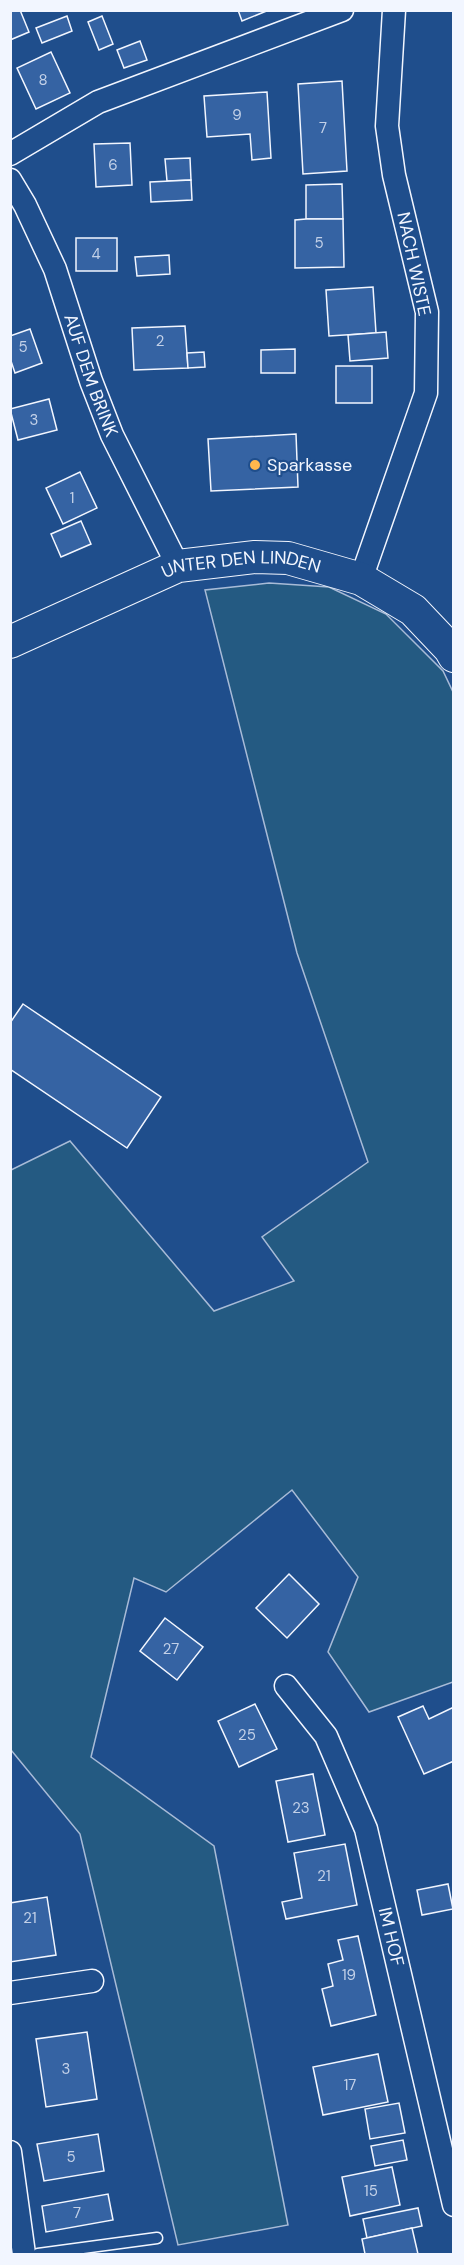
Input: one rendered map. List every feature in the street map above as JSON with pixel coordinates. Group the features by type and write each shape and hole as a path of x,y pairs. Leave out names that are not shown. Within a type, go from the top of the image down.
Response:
{"street":[{"path":"10,154 98,102 342,10"},
{"name":"NACH WISTE","path":"361,579 426,393 427,312 394,175 387,126 394,10"},
{"name":"AUF DEM BRINK","path":"10,180 25,205 55,269 91,381 112,435 178,566"},
{"name":"UNTER DEN LINDEN","path":"10,642 178,566 255,557 288,558 361,579 413,610 450,649 453,656"},
{"name":"IM HOF","path":"286,1686 326,1736 366,1829 453,2205"},
{"path":"10,1993 92,1981"},
{"path":"10,2152 24,2254"}],"lane":[{"path":"38,2254 157,2238"}],"shaded area":[{"path":"269,583 329,587 386,614 443,671 453,692 453,1682 369,1712 328,1652 358,1577 292,1490 166,1592 134,1578 91,1757 214,1846 288,2225 178,2245 80,1834 11,1750 11,1170 70,1141 214,1311 294,1281 262,1237 368,1162 297,953 205,590"}],"building":[{"path":"10,10 20,10 29,32 10,40"},
{"path":"238,10 269,10 242,21"},
{"path":"67,16 72,31 42,43 36,28"},
{"path":"102,16 113,44 99,50 88,22"},
{"path":"140,41 147,60 124,68 117,50"},
{"path":"51,52 70,93 36,109 17,68"},
{"path":"342,81 347,171 303,174 298,84"},
{"path":"267,92 271,158 252,160 250,134 207,137 204,96"},
{"path":"130,143 132,185 96,187 94,144"},
{"path":"190,158 191,180 167,181 165,159"},
{"path":"191,180 192,200 151,202 150,182"},
{"path":"342,184 343,219 306,219 306,185"},
{"path":"343,219 344,267 295,268 295,220"},
{"path":"76,238 117,238 117,271 76,271"},
{"path":"169,255 170,274 137,276 135,257"},
{"path":"373,287 376,333 329,336 326,290"},
{"path":"185,326 188,368 134,370 132,328"},
{"path":"30,329 42,363 15,373 10,358 10,336"},
{"path":"386,332 388,358 350,361 348,335"},
{"path":"295,349 295,373 261,373 261,350"},
{"path":"204,352 205,367 188,368 187,353"},
{"path":"336,366 372,366 372,403 336,403"},
{"path":"49,399 57,430 18,440 10,409"},
{"path":"296,434 298,487 211,491 208,439"},
{"path":"80,472 97,508 63,524 46,488"},
{"path":"81,521 91,544 61,557 51,534"},
{"path":"23,1004 161,1097 127,1148 10,1069 10,1023"},
{"path":"289,1574 319,1604 287,1638 256,1608"},
{"path":"165,1618 203,1647 177,1680 140,1651"},
{"path":"255,1704 277,1749 239,1767 218,1721"},
{"path":"423,1706 429,1719 454,1707 454,1761 424,1774 398,1717"},
{"path":"313,1774 325,1835 288,1842 276,1781"},
{"path":"345,1844 357,1905 286,1919 282,1902 302,1898 294,1853"},
{"path":"448,1884 453,1909 422,1915 417,1890"},
{"path":"47,1897 56,1955 10,1962 10,1903"},
{"path":"358,1936 376,2015 331,2026 322,1989 333,1986 328,1964 343,1960 338,1940"},
{"path":"87,2032 97,2099 46,2107 36,2039"},
{"path":"378,2054 388,2102 323,2115 313,2067"},
{"path":"399,2103 405,2133 370,2139 365,2109"},
{"path":"98,2134 104,2171 44,2181 37,2144"},
{"path":"403,2140 407,2160 375,2166 371,2146"},
{"path":"392,2167 400,2205 350,2216 342,2177"},
{"path":"108,2194 113,2220 46,2232 42,2206"},
{"path":"418,2208 422,2226 367,2238 363,2219"},
{"path":"412,2228 418,2254 365,2254 362,2239"}],"place":[{"name":"Sparkasse","path":"255,465"}]}
